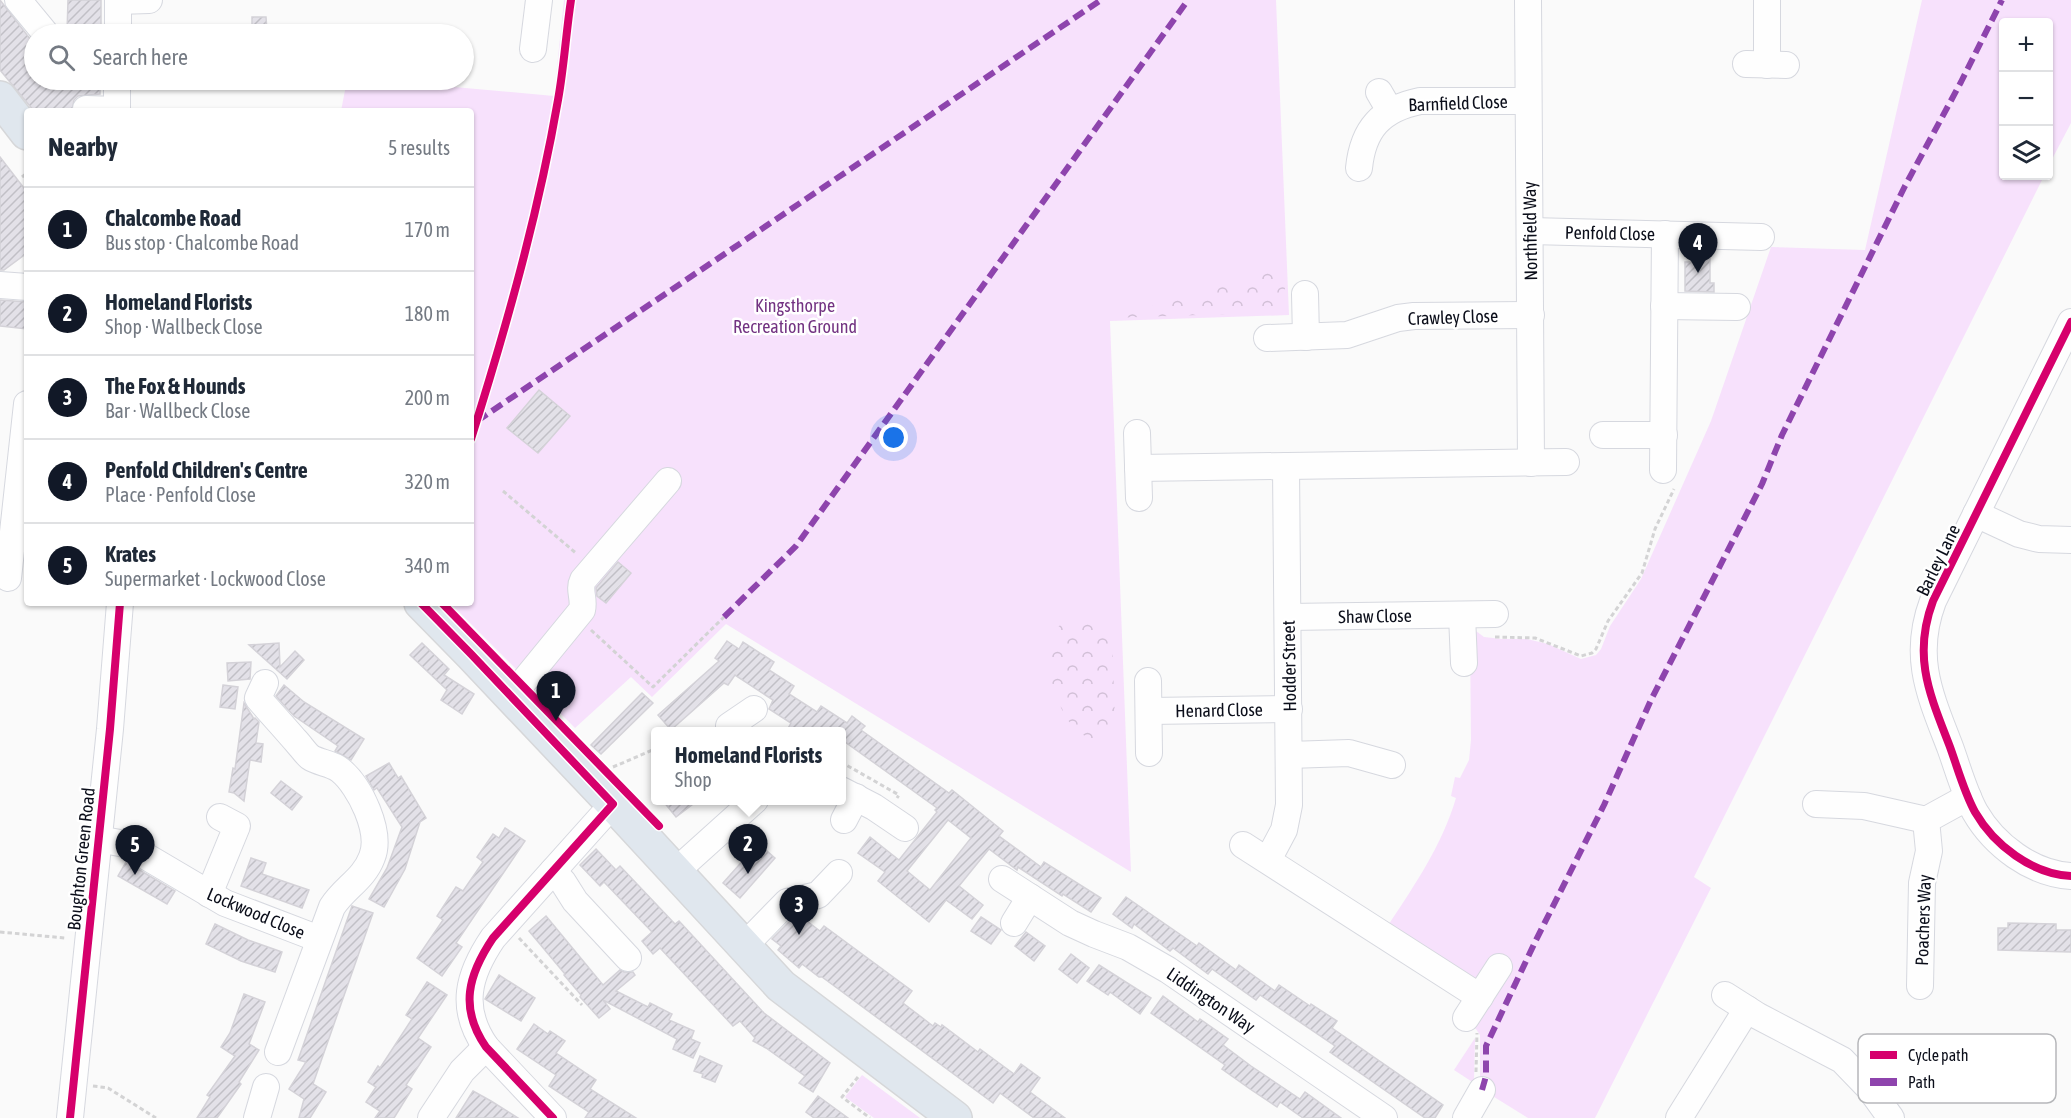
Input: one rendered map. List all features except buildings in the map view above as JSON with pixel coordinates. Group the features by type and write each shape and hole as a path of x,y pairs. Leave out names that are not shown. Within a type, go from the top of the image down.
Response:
{"highway":[{"path":"1,101 24,129"},
{"path":"424,606 460,641 511,697 613,791 675,872 743,947 794,998 955,1118"}],"street":[{"path":"18,0 38,24"},
{"path":"118,24 118,1 149,0"},
{"path":"533,49 539,0"},
{"name":"Northfield Way","path":"1528,0 1531,463"},
{"path":"1766,65 1767,0"},
{"path":"117,90 117,108"},
{"name":"Barnfield Close","path":"1359,168 1363,144 1379,119 1384,102 1402,105 1420,101 1528,101"},
{"name":"Penfold Close","path":"1531,231 1761,237"},
{"path":"1663,470 1665,234"},
{"path":"0,285 24,287"},
{"path":"1305,294 1306,337"},
{"path":"1664,306 1737,307"},
{"name":"Crawley Close","path":"1267,338 1347,335 1392,320 1414,316 1531,315"},
{"name":"Barley Lane","path":"2071,322 1933,601 1924,630 1923,652 1930,693 1968,797 1984,825 2011,852 2036,866 2071,876"},
{"path":"8,578 24,431"},
{"path":"1137,433 1139,498"},
{"path":"1604,435 1664,435"},
{"path":"1138,468 1566,462"},
{"name":"Hodder Street","path":"1268,860 1279,841 1287,817 1290,798 1286,466"},
{"path":"511,697 583,606 580,585 668,481"},
{"path":"1976,514 2019,534 2039,539 2071,540"},
{"name":"Boughton Green Road","path":"70,1118 120,606"},
{"path":"1462,615 1464,663"},
{"name":"Shaw Close","path":"1288,617 1462,615 1493,625"},
{"name":"Henard Close","path":"1148,681 1149,753"},
{"name":"Lockwood Close","path":"265,684 258,698 302,757 331,765 344,774 363,802 374,825 376,839 374,854 369,864 357,881 337,899 319,939 278,1052"},
{"name":"Henard Close","path":"1149,711 1289,709"},
{"path":"1289,755 1349,753 1392,765"},
{"path":"553,1118 486,1047 473,1024 470,1012 470,990 476,968 483,954 506,923 553,871 613,791"},
{"path":"844,820 849,794 905,828"},
{"path":"1816,804 1864,806 1926,820 1968,797"},
{"path":"675,872 750,805"},
{"path":"209,894 237,826 219,817"},
{"name":"Poachers Way","path":"1920,986 1922,883 1929,851 1926,820"},
{"name":"Lockwood Close","path":"98,839 125,844 209,894 246,912 319,939"},
{"path":"1243,845 1480,997"},
{"path":"553,871 564,882 575,902 628,958"},
{"path":"743,947 787,902 818,896 839,873"},
{"name":"Liddington Way","path":"1002,879 1076,926 1128,947 1168,970 1384,1118"},
{"path":"1014,923 1030,897"},
{"path":"1466,1018 1499,967"},
{"path":"1725,995 1842,1060 1858,1077"},
{"path":"1679,1118 1747,1009"},
{"path":"431,1118 462,1071 486,1047"},
{"path":"1466,1118 1480,1085"},
{"path":"257,1118 266,1087"},
{"path":"1880,1103 1890,1118"}],"path":[{"path":"1493,625 1581,656 1592,653 1608,621 1642,573 1655,529 1671,498 1676,479 1673,470 1663,470"},
{"path":"503,491 593,568"},
{"path":"576,617 653,687 724,617"},
{"path":"613,791 606,770 651,750"},
{"path":"506,923 582,1005"},
{"path":"0,932 65,938"},
{"path":"1466,1018 1470,1028 1477,1034 1480,1085"},
{"path":"863,1071 842,1097 870,1118"},
{"path":"74,1084 108,1088 156,1118"}],"green space":[{"name":"Kingsthorpe Recreation Ground","path":"564,0 1276,0 1289,315 1110,321 1131,872 726,624 652,697 631,677 575,728 453,606 474,606 474,108 342,108 345,90 474,89 554,96"},
{"path":"1922,0 2071,0 2071,123 2053,157 2053,18 1999,18 1999,180 2042,180 1694,877 1711,888 1595,1118 1528,1118 1478,1087 1480,1082 1480,1035 1469,1024 1477,981 1462,975 1460,968 1434,952 1425,954 1389,924 1436,848 1456,798 1451,796 1455,777 1460,778 1469,760 1471,740 1470,636 1472,628 1484,637 1527,639 1548,644 1581,659 1596,655 1601,649 1610,626 1641,579 1711,421 1771,247 1865,250"},
{"path":"1284,268 1286,312 1111,318"},
{"path":"1076,617 1097,621 1110,630 1112,635 1115,721 1108,736 1102,739 1089,738 1076,730 1057,698 1052,681 1049,648 1053,634 1062,623"},
{"path":"1475,1038 1474,1083 1454,1070"},
{"path":"862,1075 920,1118 874,1118 845,1097"}],"marked path":[{"path":"477,421 1101,0"},
{"path":"724,617 796,546 1188,0"},
{"path":"1482,1090 1486,1076 1486,1046 1536,940 1604,805 1651,700 1762,484 1782,435 1905,186 2002,0"}],"cycle path":[{"path":"474,429 509,313 541,186 560,88 571,0"},
{"path":"2071,322 1933,601 1924,640 1926,676 1930,693 1975,812 1993,836 2016,856 2042,870 2071,876"},
{"path":"70,1118 110,729 120,606"},
{"path":"424,606 613,804 493,938 478,965 470,992 472,1019 486,1047 553,1118"},
{"path":"445,606 659,826"}],"place":[{"name":"Penfold Children's Centre","path":"1698,273"},
{"name":"Chalcombe Road","path":"556,721"},
{"name":"Homeland Florists","path":"748,874"},
{"name":"Krates","path":"135,875"},
{"name":"The Fox & Hounds","path":"799,935"}]}
